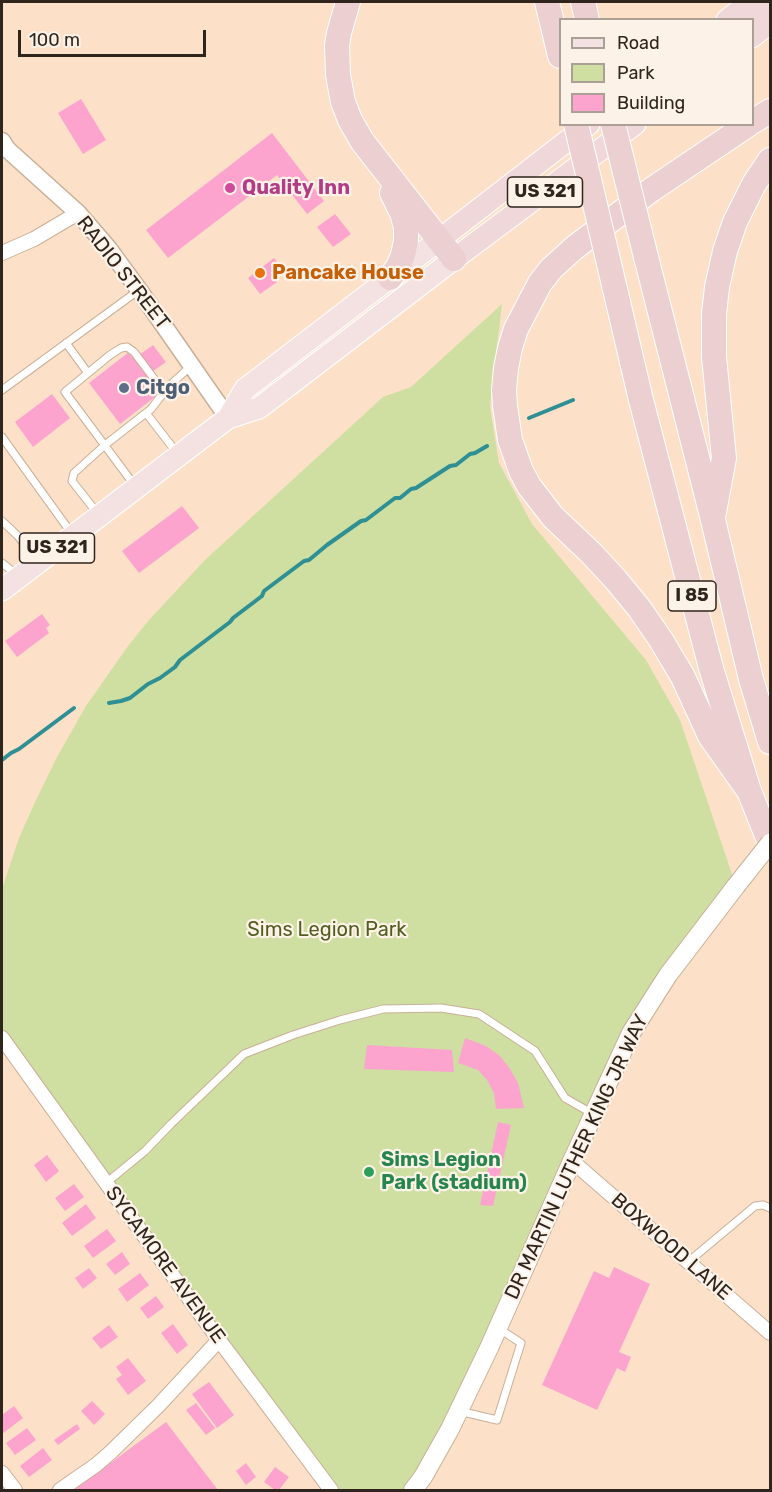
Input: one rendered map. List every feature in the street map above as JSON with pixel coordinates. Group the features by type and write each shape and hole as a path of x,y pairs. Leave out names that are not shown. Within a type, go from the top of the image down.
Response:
{"highway":[{"path":"348,2 337,45 338,75 343,102 350,120 362,141 454,259"},
{"path":"547,2 559,48"},
{"path":"583,2 587,18"},
{"path":"729,18 750,2"},
{"path":"751,18 771,2"},
{"path":"754,36 771,23"},
{"path":"754,122 771,111"},
{"name":"I 85","path":"576,126 641,400 711,668 749,791 771,843"},
{"name":"US 321","path":"439,240 586,126"},
{"name":"I 85","path":"613,126 751,679 771,742"},
{"name":"US 321","path":"454,259 632,126"},
{"path":"748,126 651,190 574,248 551,269 540,283 516,329 506,368 504,390 510,440 529,486 553,517 604,566 639,608 679,669 710,736 749,791"},
{"path":"372,153 402,213 406,226 403,255 390,278"},
{"path":"713,520 724,458 714,350 717,286 735,222 754,184 771,160"}],"main road":[{"name":"US 321","path":"228,418 244,389 439,240"},
{"name":"US 321","path":"2,590 228,418 259,408 454,259"},
{"name":"DR MARTIN LUTHER KING JR WAY","path":"413,1491 459,1411 631,1033 668,975 771,843"}],"street":[{"name":"RADIO STREET","path":"2,141 7,149 78,213 110,249 228,418"},
{"path":"2,253 78,213"},
{"name":"SYCAMORE AVENUE","path":"2,1038 219,1340 332,1491"},
{"name":"BOXWOOD LANE","path":"572,1161 771,1333"},
{"path":"60,1491 111,1452 159,1405 219,1340"},
{"path":"2,1473 15,1491"}],"lane":[{"path":"2,390 139,290"},
{"path":"66,343 98,376"},
{"path":"136,488 65,392 110,355 127,347 134,352 164,392"},
{"path":"110,355 116,362"},
{"path":"99,516 72,481 74,473 132,419 148,408 192,365"},
{"path":"148,408 179,455"},
{"path":"2,436 73,536"},
{"path":"2,521 18,536 37,563"},
{"path":"2,563 19,577"},
{"path":"106,1183 145,1151 244,1054 293,1035 383,1009 441,1008 479,1014 535,1051 565,1098 593,1114"},
{"path":"688,1262 755,1206 763,1205 771,1208"},
{"path":"459,1411 497,1420 521,1342 498,1328"}],"green space":[{"name":"Sims Legion Park","path":"502,304 490,407 499,463 532,524 646,660 680,720 736,886 668,975 413,1490 331,1490 2,1038 2,889 19,838 57,757 86,706 149,620 205,560 383,397 411,387"}],"building":[{"path":"81,99 106,140 83,154 58,113"},
{"name":"Quality Inn","path":"272,133 324,201 307,214 277,175 168,258 146,230"},
{"path":"335,214 351,234 333,247 317,227"},
{"path":"274,258 283,269 273,276 277,282 260,294 248,278"},
{"path":"153,345 166,362 152,372 139,355"},
{"path":"129,352 160,393 120,424 89,383"},
{"path":"52,394 70,418 33,447 15,422"},
{"path":"182,506 199,528 139,573 122,551"},
{"path":"42,614 50,625 46,628 49,633 17,657 5,641"},
{"path":"465,1038 486,1046 500,1056 518,1083 524,1108 496,1109 494,1093 487,1080 478,1070 458,1063"},
{"path":"367,1045 452,1050 454,1072 364,1069"},
{"path":"498,1122 511,1125 493,1206 480,1205"},
{"path":"47,1155 59,1171 46,1182 34,1165"},
{"path":"74,1184 84,1197 65,1211 55,1198"},
{"path":"86,1204 96,1218 72,1236 62,1223"},
{"path":"107,1229 116,1241 93,1258 84,1246"},
{"path":"122,1252 130,1264 115,1275 106,1264"},
{"path":"614,1267 650,1284 619,1352 631,1357 625,1372 617,1368 597,1410 542,1385 594,1271 609,1278"},
{"path":"89,1268 97,1278 83,1289 75,1278"},
{"path":"140,1273 149,1285 127,1302 118,1289"},
{"path":"156,1296 164,1307 148,1319 140,1308"},
{"path":"173,1324 188,1345 177,1354 161,1333"},
{"path":"109,1325 118,1337 101,1349 92,1338"},
{"path":"128,1358 146,1381 128,1395 116,1379 122,1375 116,1367"},
{"path":"209,1382 234,1415 217,1428 192,1394"},
{"path":"92,1401 105,1414 94,1425 81,1411"},
{"path":"196,1403 215,1428 206,1435 186,1410"},
{"path":"14,1406 23,1418 2,1434 2,1415"},
{"path":"166,1422 218,1490 74,1490"},
{"path":"77,1424 80,1429 58,1445 54,1440"},
{"path":"27,1428 36,1440 15,1455 6,1443"},
{"path":"43,1448 52,1460 29,1477 20,1466"},
{"path":"246,1463 256,1477 246,1485 236,1471"},
{"path":"275,1467 289,1477 279,1490 275,1490 264,1482"}],"waterway":[{"path":"529,418 573,400"},
{"path":"109,703 130,698 160,678 262,596 264,591 361,521 366,520 395,498 400,498 411,489 487,446"},
{"path":"2,760 74,708"}],"place":[{"name":"Quality Inn","path":"230,188"},
{"name":"Pancake House","path":"260,273"},
{"name":"Citgo","path":"124,388"},
{"name":"Sims Legion Park (stadium)","path":"369,1172"}]}
